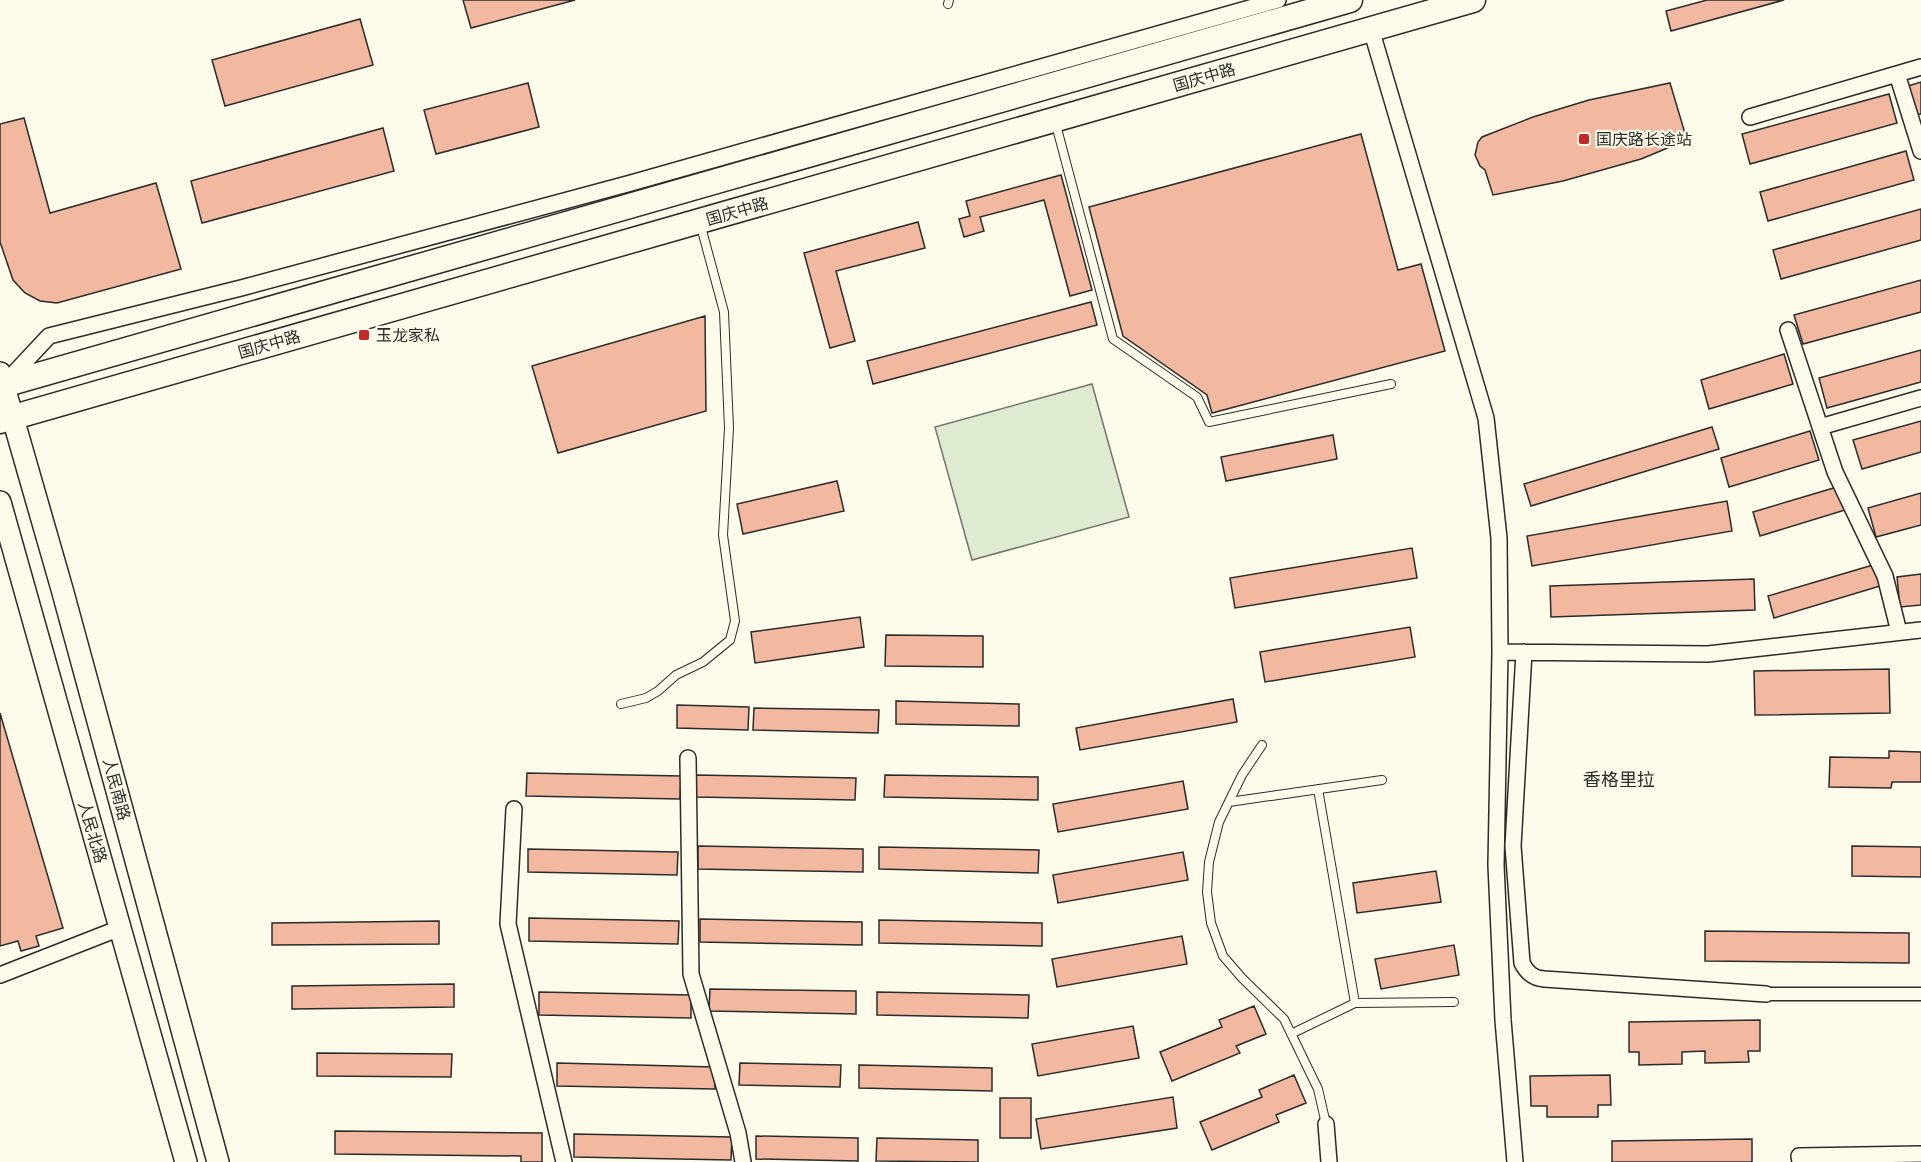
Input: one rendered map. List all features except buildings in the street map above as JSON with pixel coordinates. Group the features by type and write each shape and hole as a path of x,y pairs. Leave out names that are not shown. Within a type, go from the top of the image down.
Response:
{"main road":[{"name":"国庆中路","path":"1,382 1350,0"},
{"name":"国庆中路","path":"6,419 1473,0"},
{"path":"1,382 6,419"},
{"name":"人民南路","path":"6,419 66,600 218,1162"},
{"name":"人民北路","path":"0,502 186,1162"}],"street":[{"path":"1,382 49,336 241,288 608,189 1278,0"},
{"path":"1371,29 1486,418 1499,538 1500,652 1496,865 1503,1020 1515,1162"},
{"path":"1750,117 1921,67"},
{"path":"1897,74 1921,151"},
{"path":"1788,330 1835,472 1885,576 1899,632"},
{"path":"1820,426 1921,398"},
{"path":"1500,652 1708,654 1921,630"},
{"path":"1524,652 1513,846 1522,963 1525,969 1537,978 1544,979 1766,994 1921,994"},
{"path":"688,758 691,974 738,1133 743,1162"},
{"path":"514,809 508,924 564,1162"},
{"path":"0,975 120,928"},
{"path":"1326,1124 1329,1162"},
{"path":"1800,1162 1799,1156 1921,1154"}],"lane":[{"path":"1054,120 1113,339 1197,397 1209,422 1391,384"},
{"path":"621,704 646,698 676,675 703,662 730,640 735,621 723,535 729,428 724,312 700,221"},
{"path":"1262,745 1242,775 1219,822 1209,862 1207,892 1211,922 1223,956 1242,978 1284,1018 1318,1089 1326,1124"},
{"path":"1229,802 1382,780"},
{"path":"1318,789 1354,1003"},
{"path":"1291,1034 1354,1003 1454,1002"}],"green space":[{"path":"1092,384 1129,517 972,560 935,427"}],"place":[{"name":"国庆路长途站","path":"1584,139"},
{"name":"玉龙家私","path":"364,335"}],"district":[{"name":"香格里拉","path":"1619,780"}]}
